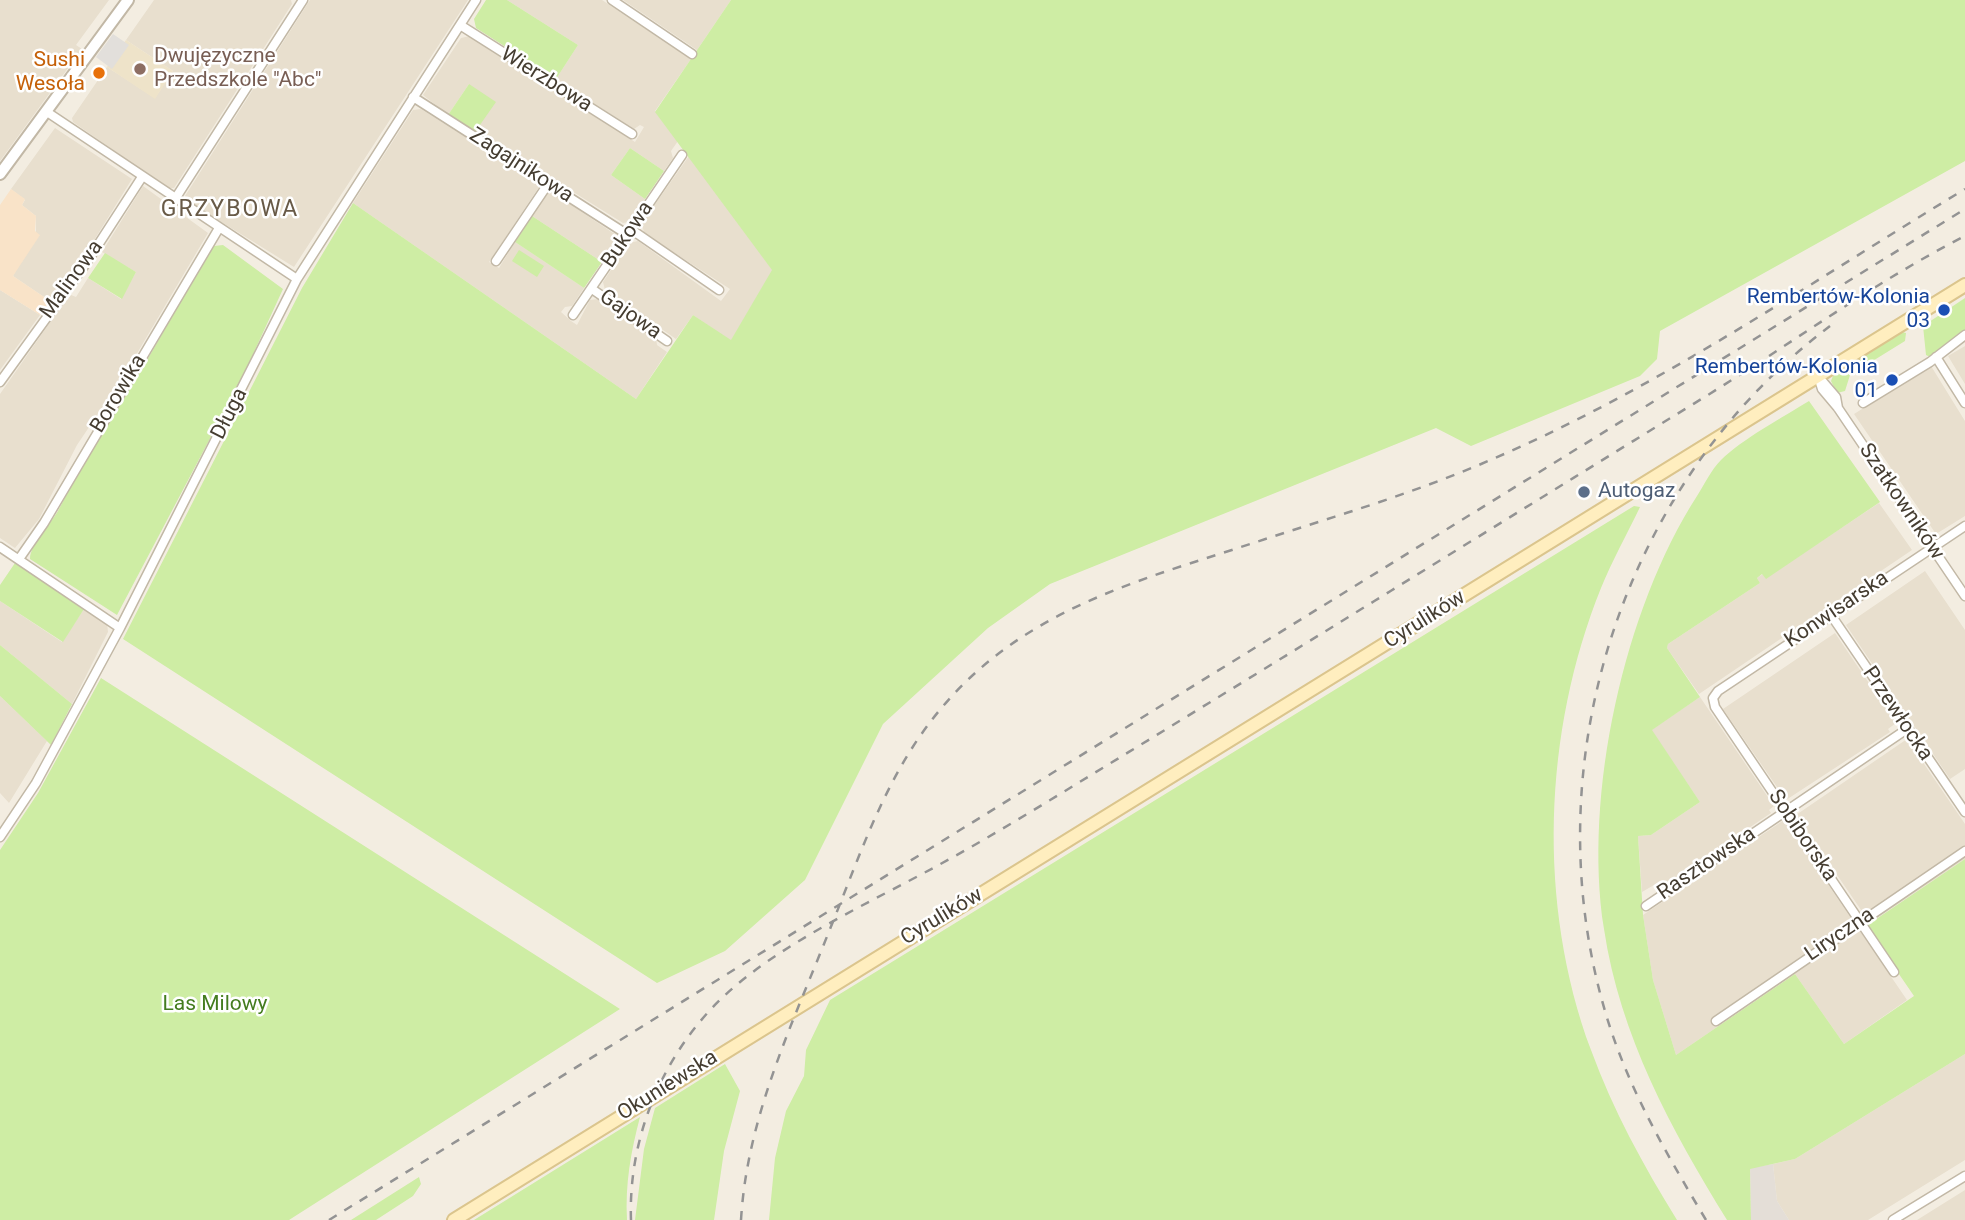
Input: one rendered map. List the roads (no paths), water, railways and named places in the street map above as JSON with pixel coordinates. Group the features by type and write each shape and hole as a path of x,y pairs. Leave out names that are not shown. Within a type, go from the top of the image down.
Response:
{"main road":[{"name":"Cyrulików","path":"883,953 1965,285"},
{"name":"Okuniewska","path":"454,1220 883,953"}],"street":[{"path":"0,174 128,0"},
{"path":"175,199 303,0"},
{"name":"Długa","path":"0,837 36,783 120,628 297,279 476,0"},
{"path":"612,0 692,54"},
{"name":"Wierzbowa","path":"460,25 632,134"},
{"name":"Zagajnikowa","path":"413,97 719,290"},
{"path":"47,112 297,279"},
{"name":"Bukowa","path":"573,315 682,155"},
{"name":"Malinowa","path":"0,382 87,262 142,177"},
{"path":"496,261 548,184"},
{"name":"Borowika","path":"19,559 44,523 219,228"},
{"name":"Gajowa","path":"592,289 667,341"},
{"path":"1863,402 1936,357 1965,335"},
{"path":"1936,357 1965,403"},
{"name":"Szatkowników","path":"1818,376 1822,389 1838,408 1965,596"},
{"name":"Konwisarska","path":"1713,698 1718,691 1931,546 1965,526"},
{"path":"0,547 120,628"},
{"name":"Przewłocka","path":"1830,615 1965,812"},
{"name":"Sobiborska","path":"1713,698 1718,711 1894,972"},
{"name":"Rasztowska","path":"1646,906 1907,729"},
{"name":"Liryczna","path":"1716,1021 1965,850"},
{"path":"1893,1220 1965,1176"}],"railway":[{"path":"741,1220 745,1182 761,1109 868,834 891,785 918,739 949,699 983,666 1020,638 1100,596 1143,579 1431,484 1556,430 1734,332 1965,189"},
{"path":"329,1220 1965,209"},
{"path":"631,1220 636,1158 653,1099 683,1044 723,997 745,978 824,926 1051,800 1703,398 1865,294 1965,236"},
{"path":"1706,1220 1636,1093 1605,1011 1585,916 1580,821 1590,726 1613,634 1649,546 1697,464 1758,390 1830,326"}],"place":[{"name":"Dwujęzyczne Przedszkole \"Abc\"","path":"140,69"},
{"name":"Sushi Wesoła","path":"99,73"},
{"name":"Rembertów-Kolonia 03","path":"1944,310"},
{"name":"Rembertów-Kolonia 01","path":"1892,380"},
{"name":"Autogaz","path":"1584,492"}],"district":[{"name":"GRZYBOWA","path":"230,210"}],"park label":[{"name":"Las Milowy","path":"215,1005"}]}
